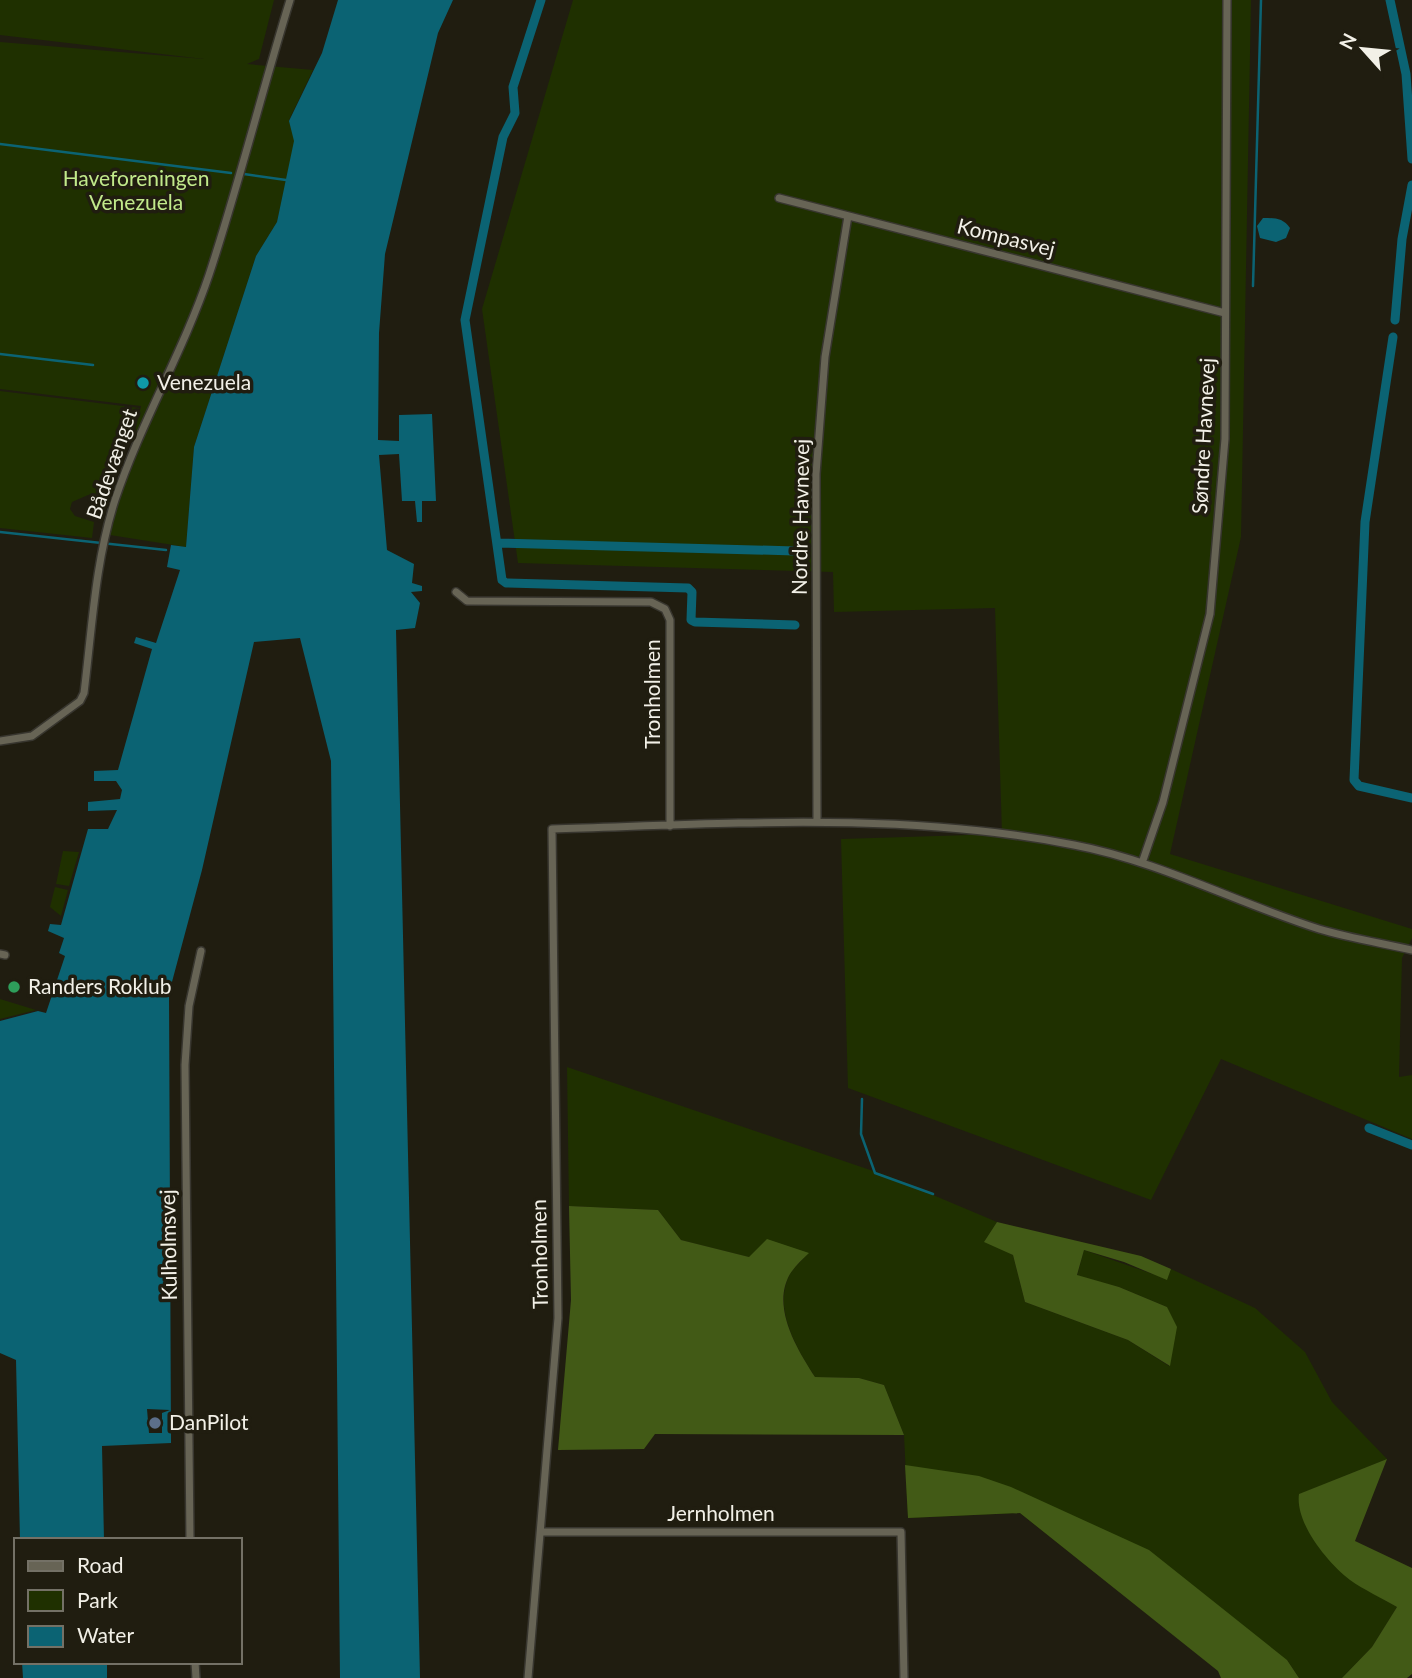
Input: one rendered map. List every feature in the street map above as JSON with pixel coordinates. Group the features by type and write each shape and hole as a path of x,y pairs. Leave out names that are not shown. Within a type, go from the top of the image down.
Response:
{"street":[{"name":"Bådevænget","path":"0,741 32,736 80,701 84,693 106,534 152,403 185,340 209,274 290,0"},
{"name":"Søndre Havnevej","path":"1142,863 1163,802 1210,614 1225,439 1227,0"},
{"name":"Kompasvej","path":"779,198 1225,313"},
{"name":"Nordre Havnevej","path":"817,821 816,474 825,357 848,216"},
{"name":"Tronholmen","path":"456,592 467,601 651,602 665,610 670,620 670,826 552,828 558,1318 528,1678"},
{"path":"670,826 817,821 1015,835 1077,845 1142,863 1321,930 1412,950"},
{"name":"Kulholmsvej","path":"190,1538 184,1065 189,1006 201,951"},
{"name":"Jernholmen","path":"541,1532 901,1532 904,1678"}],"green space":[{"name":"Haveforeningen Venezuela","path":"0,0 274,0 259,59 247,64 313,70 289,120 295,141 277,222 256,256 194,447 186,547 110,535 141,406 0,389 0,42 204,59 0,35"},
{"path":"573,0 1251,0 1241,537 1170,854 1412,929 1412,938 1402,958 1399,1077 1412,1075 1412,1139 1221,1059 1151,1200 848,1088 841,839 1002,834 995,608 834,612 833,572 518,563 482,309"},
{"path":"0,391 139,408 102,498 88,495 72,502 70,509 75,516 94,522 92,538 0,528"},
{"path":"63,851 79,852 69,886 56,884"},
{"path":"55,887 68,890 61,916 50,907"},
{"path":"0,999 36,1010 0,1019"},
{"path":"567,1067 888,1176 997,1222 985,1241 1013,1255 1025,1302 1128,1340 1169,1366 1167,1307 1119,1287 1077,1276 1084,1250 1167,1279 1171,1269 1255,1308 1305,1352 1332,1402 1387,1459 1300,1494 1349,1579 1397,1607 1372,1647 1342,1678 1299,1678 1287,1660 1214,1667 1020,1513 908,1518 904,1435 884,1385 859,1378 815,1377 789,1328 785,1314 785,1287 792,1271 808,1253 749,1257 681,1240 658,1210 569,1206"},
{"path":"569,1206 658,1210 681,1240 749,1257 767,1239 809,1253 790,1274 785,1287 785,1314 794,1341 815,1377 859,1378 884,1385 904,1435 655,1434 644,1449 558,1450 571,1300"},
{"path":"997,1222 1141,1256 1171,1269 1167,1280 1124,1262 1084,1250 1077,1275 1119,1287 1167,1307 1177,1327 1170,1366 1128,1340 1025,1302 1013,1255 984,1242"},
{"path":"1387,1459 1355,1541 1412,1568 1412,1674 1407,1678 1342,1678 1372,1647 1397,1607 1355,1584 1323,1553 1302,1517 1299,1494"},
{"path":"905,1465 979,1476 1011,1487 1149,1550 1287,1660 1299,1678 1221,1678 1218,1671 1020,1513 908,1518"}],"water":[{"path":"338,0 453,0 438,33 385,254 379,333 378,440 399,441 399,415 432,414 436,501 422,501 422,522 417,522 415,501 402,501 399,454 379,455 387,550 414,564 412,583 422,586 422,591 411,592 420,603 415,628 396,630 420,1678 340,1678 331,761 300,638 254,642 202,870 169,993 171,1443 102,1446 104,1538 20,1538 16,1360 0,1353 0,1021 38,1011 46,1013 65,956 59,953 64,938 48,931 50,924 61,925 88,829 108,829 117,810 88,811 88,802 120,799 122,790 116,781 94,781 94,771 118,770 152,649 134,643 136,637 156,643 180,570 167,567 171,545 186,547 194,447 256,256 277,222 294,141 289,121 322,53"},
{"path":"1263,218 1285,222 1290,228 1286,238 1276,242 1260,238 1257,226"},
{"path":"22,1664 107,1664 107,1678 23,1678"}],"pier":[{"name":"DanPilot","path":"147,1409 170,1410 162,1413 162,1433 149,1433"}],"waterway":[{"path":"541,0 513,87 515,113 503,137 465,320 502,580 506,583 688,588 692,592 691,620 695,622 795,625"},
{"path":"1253,286 1261,0"},
{"path":"1390,0 1406,74 1412,159"},
{"path":"0,144 231,173"},
{"path":"244,174 286,180"},
{"path":"1395,320 1402,239 1412,185"},
{"path":"1393,337 1365,522 1354,780 1359,786 1412,798"},
{"path":"0,354 93,365"},
{"path":"0,532 166,550"},
{"path":"498,543 795,551"},
{"path":"862,1099 861,1134 875,1173 933,1194"},
{"path":"1369,1128 1412,1145"}],"place":[{"name":"Venezuela","path":"143,383"},
{"name":"Randers Roklub","path":"14,987"},
{"name":"DanPilot","path":"155,1423"}]}
